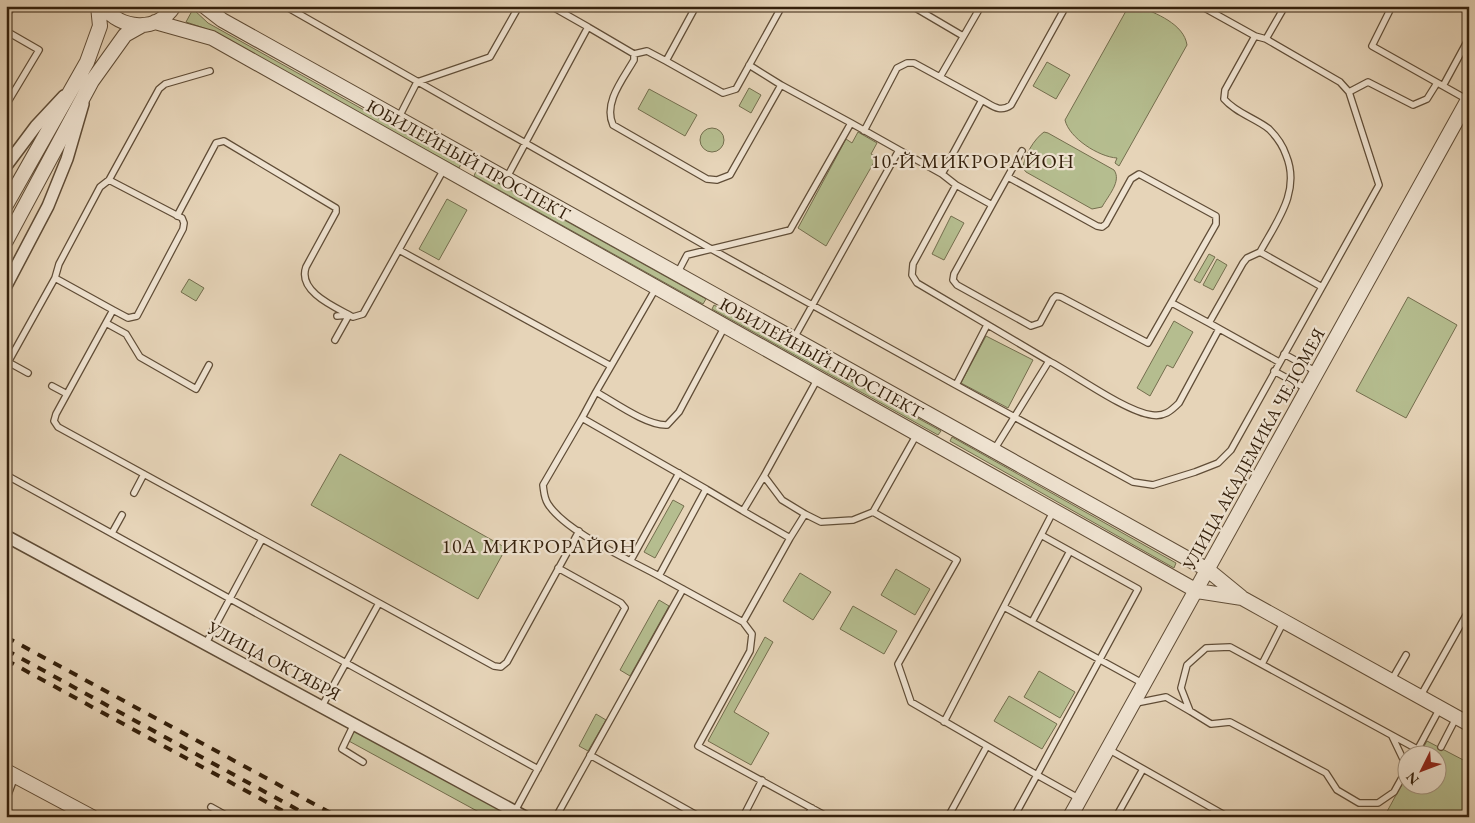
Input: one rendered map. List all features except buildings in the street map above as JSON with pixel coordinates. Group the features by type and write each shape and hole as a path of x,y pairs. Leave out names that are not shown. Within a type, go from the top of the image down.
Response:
{"street":[{"path":"6,241 81,86 100,26 98,6"},
{"path":"104,6 118,20 141,26"},
{"path":"6,166 36,126 81,86 125,35 141,26 165,17 174,6"},
{"name":"ЮБИЛЕЙНЫЙ ПРОСПЕКТ","path":"204,6 222,20 1208,570 1242,598 1463,721"},
{"name":"ЮБИЛЕЙНЫЙ ПРОСПЕКТ","path":"155,22 212,38 1197,591 1242,598"},
{"path":"6,205 81,86"},
{"path":"6,286 57,185 78,123 81,86"},
{"name":"УЛИЦА АКАДЕМИКА ЧЕЛОМЕЯ","path":"1070,817 1197,591 1468,99"},
{"name":"УЛИЦА ОКТЯБРЯ","path":"6,536 520,814"},
{"path":"10,773 92,817"}],"lane":[{"path":"285,6 812,306 1134,482 1153,485 1218,463 1231,450 1380,185 1349,92 1340,82 1266,39 1255,36 1201,6"},
{"path":"406,6 410,8 422,6"},
{"path":"398,118 417,82 490,57 519,6"},
{"path":"551,6 634,54 646,50 724,93 736,90 782,6"},
{"path":"666,61 696,6"},
{"path":"912,6 924,9 964,36"},
{"path":"940,77 981,6"},
{"path":"864,130 898,66 910,62 999,109 1005,110 1011,106 1066,6"},
{"path":"1266,39 1284,6"},
{"path":"1392,6 1372,46 1468,99"},
{"path":"6,15 12,8"},
{"path":"506,179 588,27"},
{"path":"6,31 39,50 6,105"},
{"path":"1209,323 1243,263 1247,258 1260,252 1289,198 1291,167 1284,148 1271,131 1258,121 1230,106 1224,99 1225,90 1255,36"},
{"path":"1349,92 1368,82 1413,104 1427,99 1440,84 1469,38"},
{"path":"634,54 634,60 610,104 609,114 613,125 707,179 717,180 724,178 733,170 781,85"},
{"path":"749,66 942,174 956,185 992,206"},
{"path":"28,373 7,364 54,278 59,264 100,187 109,180 162,86 210,71"},
{"path":"942,174 982,100"},
{"path":"677,274 687,255 790,230 851,123"},
{"path":"177,216 216,142 224,141 336,208 336,212 304,271 313,294 349,315"},
{"path":"794,339 899,150"},
{"path":"1008,177 1097,226 1102,227 1106,224 1131,179 1139,174 1212,213 1218,220 1148,343 1056,296 1040,323 1030,326 957,285 953,280 954,274 992,206 1008,177 1022,152"},
{"path":"338,316 349,315 359,317 363,314 444,169"},
{"path":"54,278 128,318 137,316 183,229 184,223 177,216 109,180"},
{"path":"956,185 913,264 912,275 917,283 927,291 1131,408 1153,416 1171,411 1179,403 1219,329"},
{"path":"399,250 611,366"},
{"path":"1260,252 1322,287"},
{"path":"656,288 543,485 545,505 579,531 743,622 752,634 750,651 698,746 828,817"},
{"path":"1172,303 1279,362"},
{"path":"113,310 56,414 54,421 58,427 494,666 501,667 507,662 579,531"},
{"path":"335,340 349,315"},
{"path":"106,323 126,334 140,357 196,389 209,365"},
{"path":"956,385 987,325"},
{"path":"596,392 650,422 667,425 679,412 725,326"},
{"path":"1284,354 1317,372"},
{"path":"994,450 1049,361"},
{"path":"1274,371 1308,390"},
{"path":"743,511 818,378"},
{"path":"52,386 67,394"},
{"path":"582,418 790,538"},
{"path":"764,476 782,500 821,522 853,520 873,512 918,434"},
{"path":"134,493 144,474"},
{"path":"630,560 679,474"},
{"path":"6,475 538,769"},
{"path":"659,576 706,489"},
{"path":"944,722 1054,510"},
{"path":"873,512 957,560 898,664 911,702 1080,799"},
{"path":"743,622 805,514"},
{"path":"112,533 122,515"},
{"path":"1014,817 1138,589 1041,535"},
{"path":"205,645 262,539"},
{"path":"1032,622 1070,551"},
{"path":"520,814 538,769 625,608 621,603 558,568"},
{"path":"556,817 684,590"},
{"path":"322,706 379,603"},
{"path":"1004,607 1144,684"},
{"path":"1420,697 1469,610"},
{"path":"1262,664 1284,621"},
{"path":"1190,711 1182,688 1186,665 1206,648 1230,647 1412,746"},
{"path":"1391,680 1406,655"},
{"path":"1134,703 1166,697 1211,724 1230,722 1326,773 1337,790 1359,803 1378,802 1394,792 1398,785"},
{"path":"1420,746 1440,708"},
{"path":"1442,746 1463,721"},
{"path":"354,724 342,749 363,762"},
{"path":"1392,736 1398,750"},
{"path":"948,817 987,746"},
{"path":"1108,749 1228,817"},
{"path":"590,755 700,817"},
{"path":"1116,817 1143,769"},
{"path":"6,800 10,773"},
{"path":"743,817 762,780"},
{"path":"210,807 228,817"},
{"path":"807,817 812,808"}],"green space":[{"path":"1137,6 1175,25 1181,31 1187,45 1119,166 1115,163 1117,158 1102,154 1078,140 1065,120 1126,11"},
{"path":"193,9 208,23 461,164 459,168 204,28 186,22"},
{"path":"1047,62 1070,75 1056,99 1033,86"},
{"path":"749,88 761,95 751,113 739,106"},
{"path":"649,89 697,115 685,136 638,109"},
{"path":"712,128 717,129 723,135 723,145 717,151 712,152 707,151 701,145 700,140 701,135 707,129"},
{"path":"858,132 877,143 871,154 877,157 826,246 798,228 846,139 852,143"},
{"path":"1044,132 1114,170 1116,174 1115,184 1102,207 1092,209 1026,172 1023,168 1027,153 1033,143"},
{"path":"476,171 706,299 703,304 474,176"},
{"path":"447,199 467,210 439,260 419,249"},
{"path":"951,216 964,223 944,260 932,254"},
{"path":"1209,254 1215,257 1200,283 1194,280"},
{"path":"1217,259 1227,265 1213,290 1203,285"},
{"path":"189,279 204,288 196,301 181,292"},
{"path":"1408,297 1457,325 1406,418 1356,391"},
{"path":"714,305 941,431 938,435 712,309"},
{"path":"1174,321 1193,332 1173,368 1167,365 1150,396 1137,388"},
{"path":"986,336 1033,360 1008,408 961,383"},
{"path":"952,437 1176,563 1174,568 950,441"},
{"path":"340,454 506,548 478,599 311,505"},
{"path":"673,500 684,506 655,558 644,552"},
{"path":"896,569 930,589 915,615 881,595"},
{"path":"800,573 831,592 813,620 783,601"},
{"path":"659,600 669,606 630,676 620,670"},
{"path":"853,606 897,631 884,654 840,629"},
{"path":"765,637 773,642 734,712 769,733 751,765 708,741"},
{"path":"1039,671 1075,692 1060,718 1024,697"},
{"path":"1009,696 1057,724 1042,749 994,721"},
{"path":"596,714 606,720 588,751 579,746"},
{"path":"353,730 499,809 495,817 488,817 347,740"},
{"path":"1427,741 1437,746 1424,746"},
{"path":"1448,752 1469,763 1469,817 1384,817 1398,791 1398,796 1448,796"}],"railway":[{"path":"6,637 338,817"},
{"path":"6,650 311,817"},
{"path":"6,660 294,817"}],"district":[{"name":"10-Й МИКРОРАЙОН","path":"973,161"},
{"name":"10А МИКРОРАЙОН","path":"539,546"}]}
